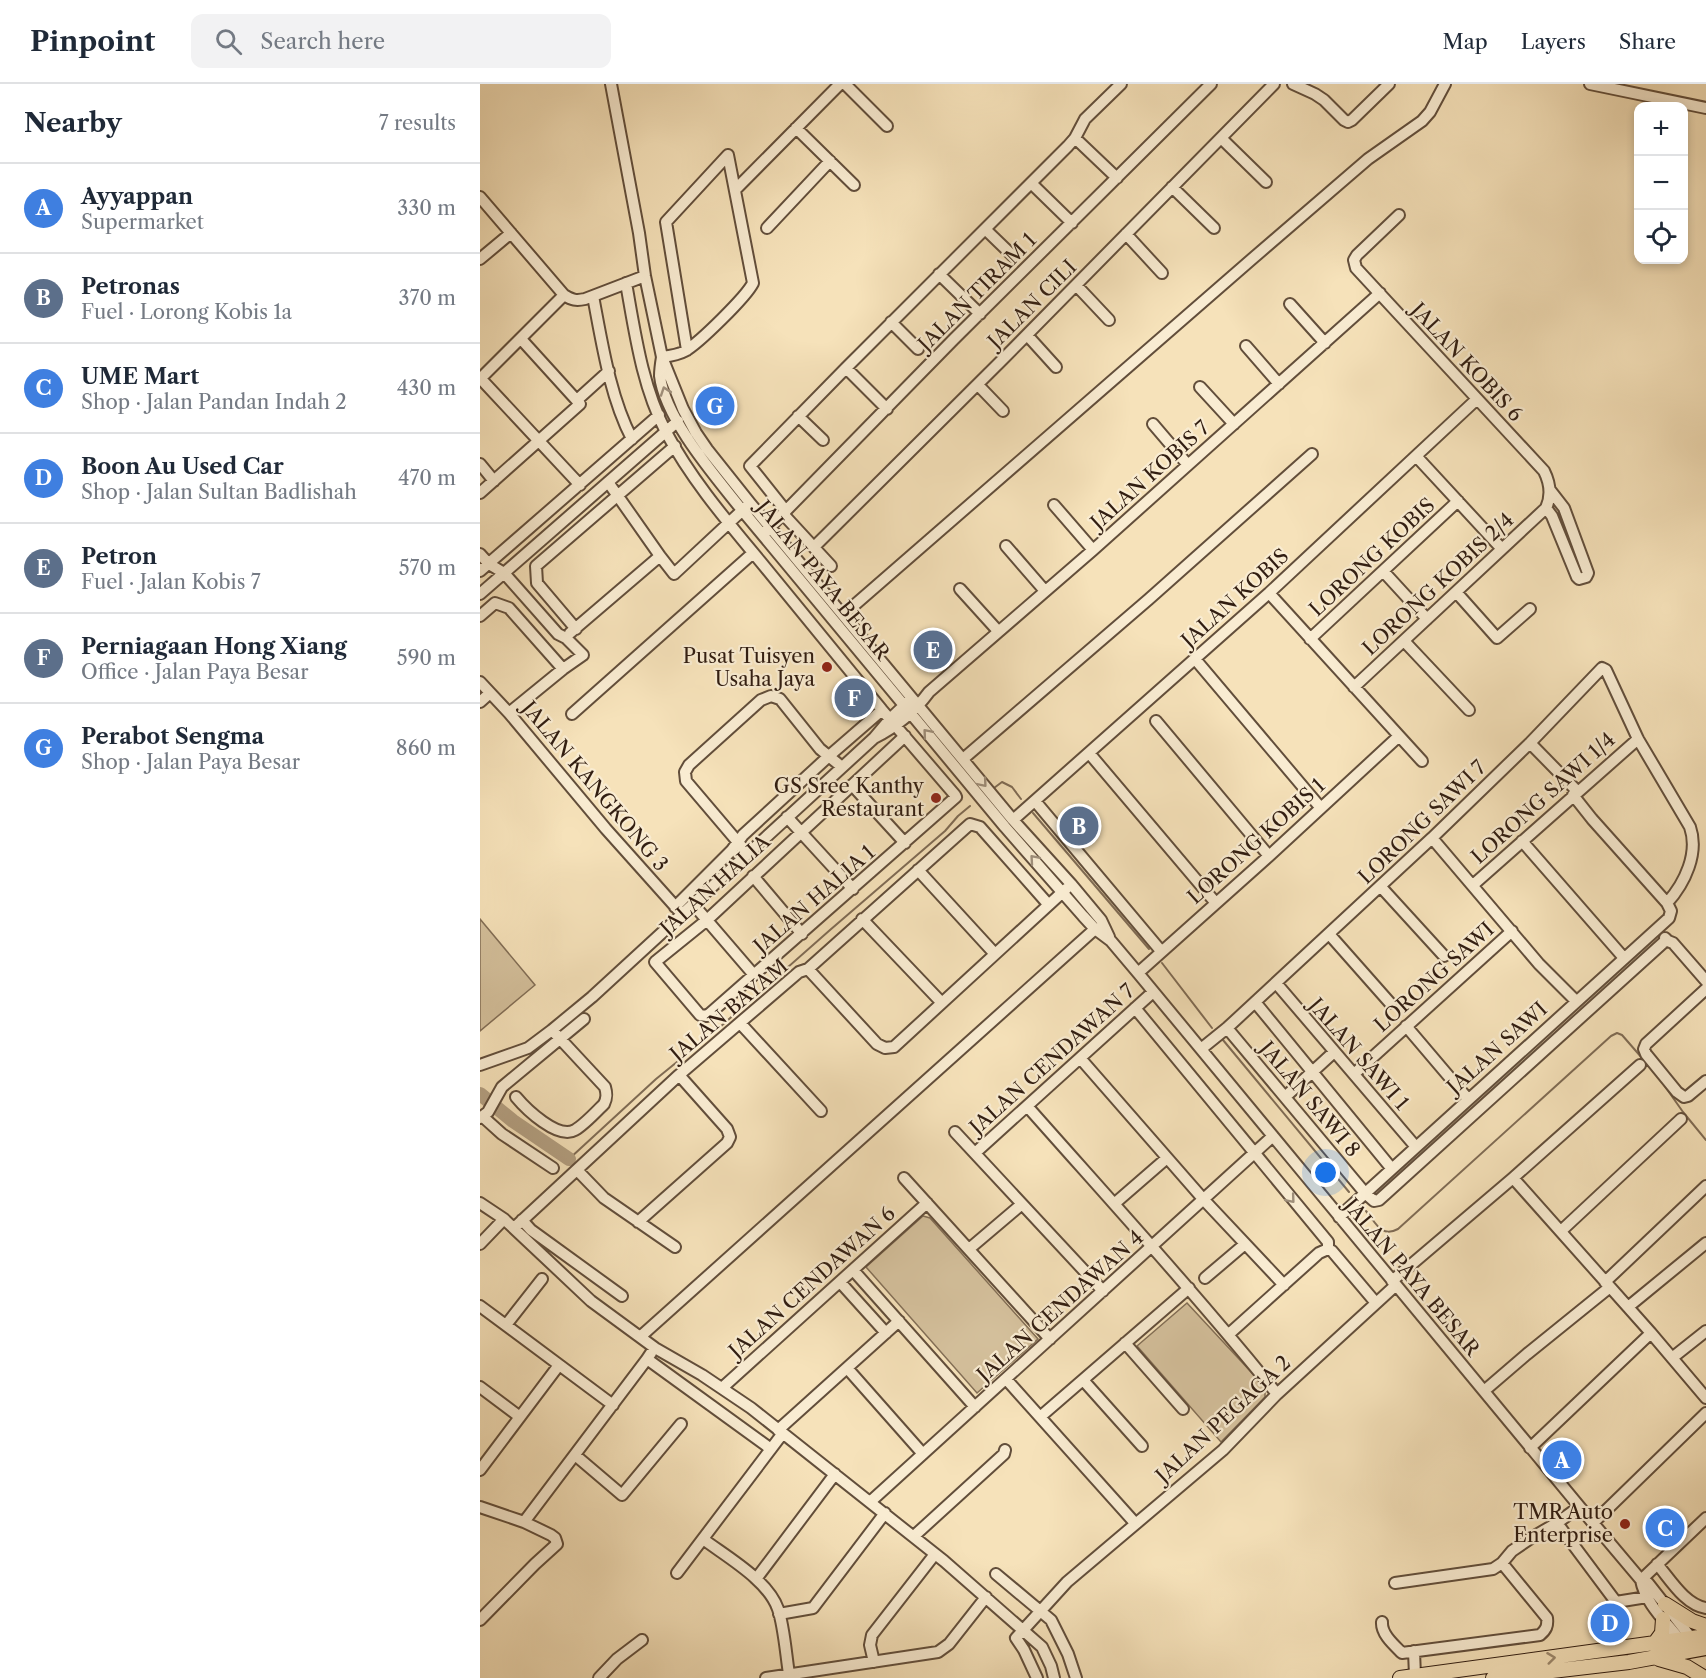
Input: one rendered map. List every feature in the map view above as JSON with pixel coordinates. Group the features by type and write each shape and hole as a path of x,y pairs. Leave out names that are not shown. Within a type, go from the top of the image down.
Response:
{"main road":[{"path":"1665,1604 1692,1621 1706,1626"},
{"path":"1654,1651 1662,1633 1663,1619"},
{"path":"1400,1678 1697,1646 1705,1676"},
{"path":"1493,1678 1654,1651 1705,1676"}],"street":[{"name":"JALAN PAYA BESAR","path":"611,84 645,276 662,357 683,409 696,433 746,507"},
{"path":"735,190 840,84"},
{"path":"845,84 887,126"},
{"path":"831,566 785,513 750,466 1075,138 1085,119 1121,84"},
{"name":"JALAN TIRAM 1","path":"766,531 1211,84"},
{"name":"JALAN CILI","path":"814,547 978,385 1274,84"},
{"path":"1293,84 1324,99 1348,122 1389,84"},
{"path":"843,615 1368,159 1422,121 1430,112 1445,84"},
{"path":"1590,84 1706,108"},
{"path":"796,128 854,185"},
{"path":"1075,138 1117,178"},
{"path":"1221,138 1266,182"},
{"path":"662,357 687,350 724,316 753,283 728,155 666,222 687,350"},
{"path":"767,228 830,161"},
{"path":"1031,183 1072,223"},
{"path":"1172,187 1214,228"},
{"path":"480,197 564,295 572,300 578,301 645,276"},
{"name":"JALAN KOBIS 6","path":"1399,215 1354,260 1356,268 1544,471 1549,480 1550,490 1564,508 1588,573 1586,577 1579,579 1577,577 1552,516 1546,508"},
{"path":"985,229 1013,256"},
{"path":"480,260 511,233"},
{"path":"1126,234 1162,273"},
{"path":"939,274 980,314"},
{"name":"JALAN HALIA 1","path":"626,283 644,375 666,432 697,481 729,524 956,797 802,934 707,1016 703,1016"},
{"path":"1076,285 1109,320"},
{"name":"JALAN KOBIS 7","path":"678,911 693,904 874,738 1093,550 1380,293"},
{"path":"564,295 480,379 580,485"},
{"path":"593,296 622,421 632,440"},
{"path":"1290,304 1326,343"},
{"path":"891,322 918,349"},
{"path":"1027,335 1056,367"},
{"path":"521,339 578,402"},
{"path":"1246,346 1279,384"},
{"name":"JALAN PAYA BESAR","path":"662,357 660,374 663,388 678,422 700,456 746,507 1009,823 1071,884 1101,920 1111,941"},
{"path":"846,368 887,408"},
{"path":"480,493 540,441 609,371"},
{"path":"978,385 1003,411"},
{"path":"1200,387 1234,424"},
{"name":"JALAN KOBIS","path":"992,838 1269,593 1477,399"},
{"path":"484,568 659,415"},
{"path":"798,416 823,440"},
{"path":"480,594 678,422"},
{"path":"1153,424 1188,465"},
{"path":"576,629 537,584 537,566 675,446"},
{"path":"963,759 1149,599 1312,454"},
{"path":"1416,456 1502,549"},
{"path":"480,464 494,481"},
{"path":"609,482 674,574 746,507"},
{"path":"1546,508 1550,490"},
{"name":"LORONG KOBIS","path":"1310,639 1458,501"},
{"path":"1054,505 1093,550"},
{"name":"LORONG KOBIS 2/4","path":"1354,687 1546,508"},
{"name":"JALAN PAYA BESAR","path":"766,531 843,615 911,706 963,759 1062,892 1095,929 1111,941 1138,973 1579,1507 1641,1580 1648,1583 1697,1646"},
{"path":"1005,546 1045,591"},
{"path":"572,714 753,553"},
{"path":"480,554 484,568"},
{"path":"566,638 660,556"},
{"path":"484,568 504,573 558,634 566,638 583,656 563,669 509,713"},
{"path":"1383,571 1427,619"},
{"path":"960,589 999,631"},
{"path":"1456,592 1497,638 1530,609"},
{"path":"1269,593 1422,762"},
{"path":"480,616 495,603 509,608 563,669"},
{"path":"1404,641 1469,710"},
{"path":"1195,659 1320,807"},
{"name":"LORONG SAWI 7","path":"1201,1049 1227,1028 1432,838 1602,669 1606,670 1638,739"},
{"name":"JALAN KANGKONG 3","path":"480,681 678,911"},
{"path":"480,702 490,693"},
{"path":"748,854 686,781 685,772 689,765 761,700 771,696 780,699 820,749 842,768"},
{"path":"553,1168 502,1134 483,1115 502,1087 678,911 743,835 882,710"},
{"path":"1156,721 1269,856"},
{"name":"JALAN HALIA","path":"703,1016 655,962 707,920 905,736"},
{"name":"LORONG KOBIS 1","path":"1138,973 1399,736"},
{"path":"1530,743 1575,794 1592,819 1667,903 1678,891 1684,879 1694,838 1690,827 1638,739"},
{"name":"LORONG SAWI 1/4","path":"1473,885 1638,739"},
{"path":"1089,753 1215,902"},
{"path":"852,785 905,843"},
{"path":"1035,801 1161,951"},
{"path":"788,818 853,889"},
{"name":"JALAN BAYAM","path":"518,1224 679,1075 799,972 808,969 970,824 980,827 992,838"},
{"path":"992,838 1048,904"},
{"path":"1432,838 1539,964 1576,1001"},
{"path":"1522,841 1624,958"},
{"path":"918,870 994,954"},
{"path":"753,876 802,934"},
{"path":"808,969 877,1044 885,1048 894,1047 1071,884"},
{"path":"1381,886 1444,956"},
{"name":"JALAN SAWI","path":"1339,1217 1669,918 1671,911 1667,903"},
{"path":"693,904 753,975"},
{"path":"862,919 942,1003"},
{"path":"640,1338 1095,929"},
{"path":"1656,929 1673,943 1706,981"},
{"name":"LORONG SAWI","path":"1354,1074 1512,931"},
{"path":"1329,934 1390,1003"},
{"path":"1365,1192 1374,1200 1379,1200 1391,1191 1664,942 1668,941"},
{"name":"JALAN SAWI 1","path":"1276,983 1416,1147"},
{"path":"1706,989 1646,1044 1644,1049 1677,1092 1684,1097 1706,1081"},
{"name":"JALAN CENDAWAN 7","path":"975,1153 1153,992"},
{"path":"1255,1002 1392,1169"},
{"path":"1135,1008 1328,1242 1328,1249"},
{"path":"480,1065 528,1048 584,1019"},
{"path":"740,1023 821,1111"},
{"path":"1406,1026 1468,1099"},
{"name":"JALAN SAWI 8","path":"1227,1028 1365,1192"},
{"path":"516,1097 523,1106 552,1128 568,1132 575,1130 606,1100 605,1087 556,1034"},
{"path":"1284,1097 1334,1052"},
{"path":"1080,1058 1204,1200 1284,1284"},
{"name":"JALAN PEGAGA 2","path":"1020,1634 1067,1581 1223,1450 1277,1394 1376,1303 1394,1283 1640,1065"},
{"path":"638,1222 727,1143 730,1137 727,1129 679,1075"},
{"path":"1027,1106 1229,1334 1277,1394"},
{"path":"1561,1231 1682,1119"},
{"path":"955,1132 1103,1291"},
{"name":"JALAN CENDAWAN 4","path":"870,1502 1273,1136"},
{"path":"1114,1204 1167,1158"},
{"path":"577,1170 604,1198 675,1247"},
{"path":"904,1178 1050,1339"},
{"path":"1513,1178 1706,1398"},
{"path":"1484,1391 1607,1284 1706,1186"},
{"path":"480,1203 504,1219 531,1230 622,1296"},
{"name":"JALAN CENDAWAN 6","path":"722,1388 927,1203"},
{"path":"969,1249 1022,1204"},
{"path":"480,1244 504,1219"},
{"path":"518,1224 591,1301 640,1338 751,1408 936,1554 986,1597 1020,1634 1042,1647 1054,1678"},
{"path":"1628,1307 1706,1243"},
{"path":"1205,1278 1245,1244"},
{"path":"1229,1334 1319,1253 1328,1249"},
{"path":"1328,1249 1376,1303"},
{"path":"853,1270 975,1407"},
{"path":"506,1325 542,1279"},
{"path":"840,1282 886,1333"},
{"path":"1040,1417 1189,1288"},
{"path":"480,1306 613,1405"},
{"path":"677,1573 771,1449 781,1431 899,1321"},
{"path":"1672,1358 1706,1330"},
{"path":"1530,1448 1651,1333"},
{"path":"1125,1343 1183,1409"},
{"path":"524,1522 655,1348"},
{"path":"647,1359 771,1449"},
{"path":"480,1470 559,1365"},
{"path":"847,1368 923,1454"},
{"path":"1006,1379 1135,1523"},
{"path":"1083,1380 1142,1446"},
{"path":"480,1387 520,1417"},
{"path":"1593,1523 1706,1413"},
{"path":"575,1455 622,1495 681,1424"},
{"path":"914,1536 1004,1454 1005,1450"},
{"path":"756,1579 835,1474"},
{"path":"480,1507 524,1522 551,1535 557,1544 480,1620"},
{"path":"1395,1583 1493,1569 1502,1563 1512,1551 1579,1507"},
{"path":"779,1614 813,1608 885,1514"},
{"path":"1641,1580 1706,1518"},
{"path":"1557,1523 1617,1602 1647,1597"},
{"path":"703,1539 756,1579 772,1595 779,1614 789,1674"},
{"path":"874,1662 870,1645 872,1635 936,1554"},
{"path":"1382,1622 1381,1628 1402,1653 1540,1635 1548,1625 1547,1618 1502,1563"},
{"path":"1657,1563 1685,1597 1698,1607 1706,1608"},
{"path":"996,1574 1051,1620 1068,1654 1076,1678"},
{"name":"JALAN PAYA BESAR","path":"1641,1580 1647,1597 1663,1619 1697,1646"},
{"path":"766,1678 938,1652 986,1597"},
{"path":"1020,1634 1024,1650 1037,1678"},
{"path":"599,1678 617,1659 642,1640"},
{"path":"1414,1652 1415,1676"}],"shaded area":[{"path":"480,919 535,985 480,1031"},
{"path":"923,1216 930,1218 1038,1339 977,1393 866,1267"},
{"path":"1187,1303 1265,1387 1265,1397 1221,1442 1137,1346"}],"waterway":[{"path":"994,788 1002,782 1012,787 1021,799"},
{"path":"569,1159 656,1079 720,1027 945,831 970,806"},
{"path":"1033,813 1149,949"},
{"path":"1162,963 1212,1028"},
{"path":"1366,1211 1379,1228 1387,1232 1398,1229 1611,1036 1617,1033 1622,1035 1649,1066"},
{"path":"1223,1040 1349,1192"},
{"path":"1664,1085 1706,1140"},
{"path":"480,1094 513,1121 569,1159"}],"place":[{"name":"Perabot Sengma","path":"715,406"},
{"name":"Petron","path":"933,650"},
{"name":"Pusat Tuisyen Usaha Jaya","path":"827,667"},
{"name":"Perniagaan Hong Xiang","path":"854,698"},
{"name":"GS Sree Kanthy Restaurant","path":"936,798"},
{"name":"Petronas","path":"1079,826"},
{"name":"Ayyappan","path":"1562,1460"},
{"name":"TMR Auto Enterprise","path":"1625,1524"},
{"name":"UME Mart","path":"1665,1528"},
{"name":"Boon Au Used Car","path":"1610,1623"}]}
